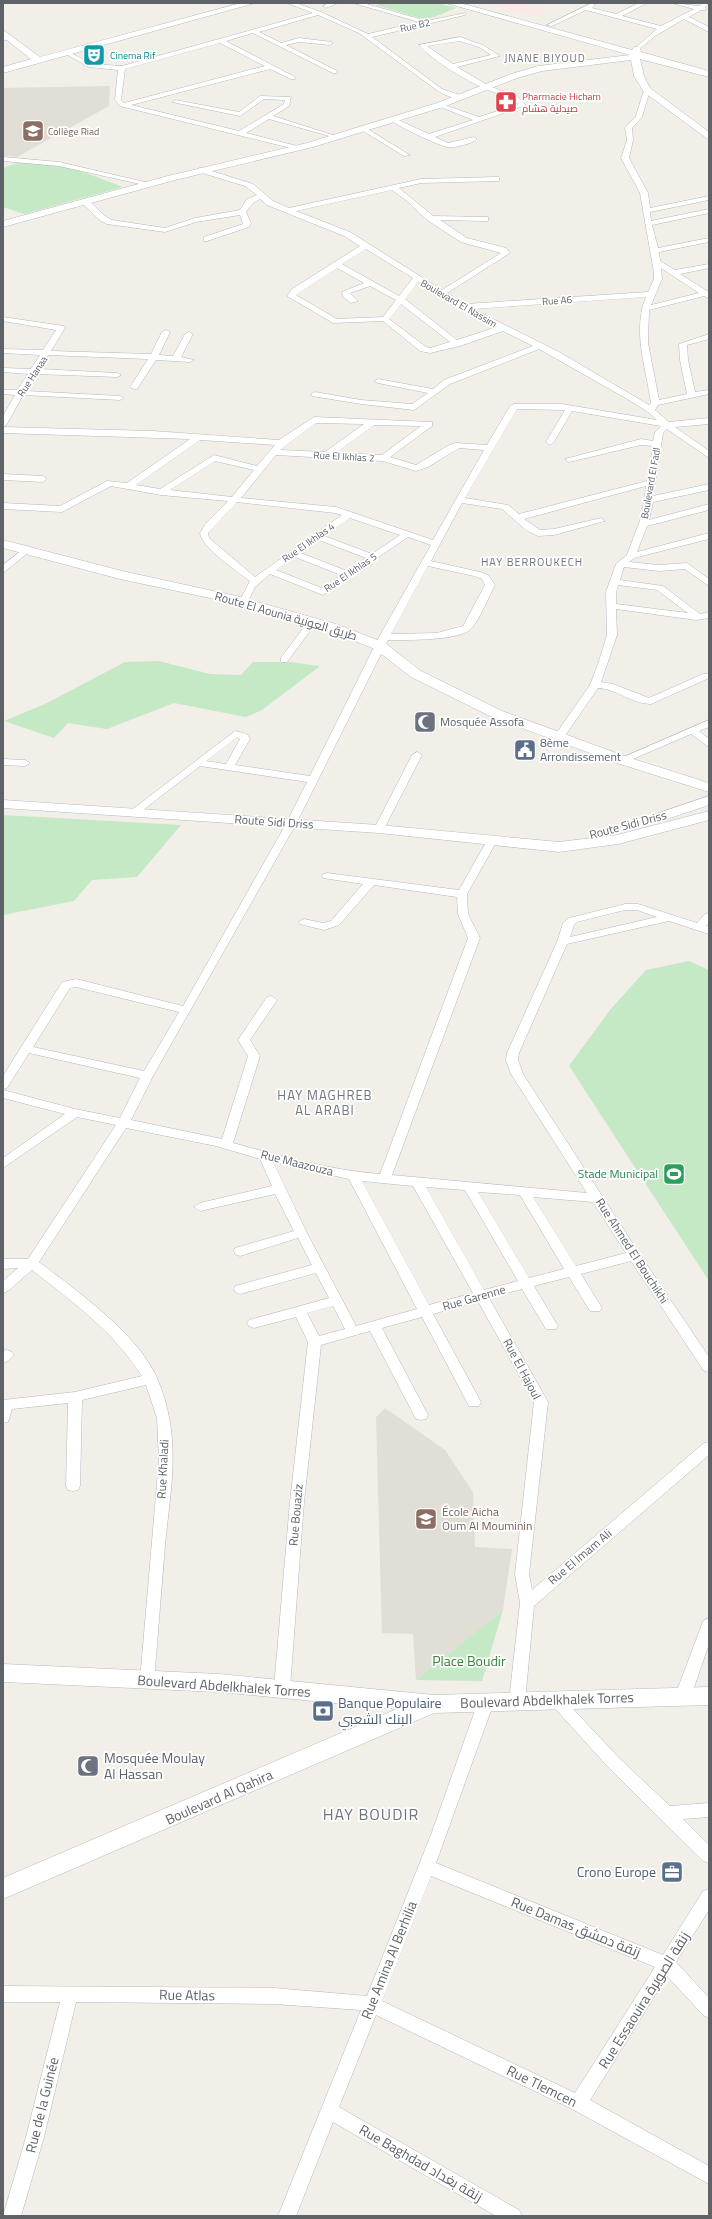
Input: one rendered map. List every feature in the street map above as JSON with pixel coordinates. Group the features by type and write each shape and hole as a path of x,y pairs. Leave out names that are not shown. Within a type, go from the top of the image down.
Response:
{"street":[{"path":"3,70 251,3"},
{"path":"290,3 319,13 368,36 378,46 440,90 463,97"},
{"path":"326,6 335,3"},
{"path":"356,3 428,23"},
{"path":"450,3 637,53 709,74"},
{"path":"469,3 550,25 637,53 709,69"},
{"path":"550,25 597,3"},
{"path":"617,16 644,3"},
{"path":"675,3 700,9 709,9"},
{"path":"707,3 686,18 661,28 648,37 637,53 639,80 646,90 709,137"},
{"path":"586,8 661,28"},
{"path":"67,52 92,66 122,68 319,13"},
{"name":"Rue B2","path":"368,36 463,14"},
{"path":"686,18 708,29"},
{"path":"253,31 336,72"},
{"path":"5,37 38,60"},
{"path":"428,137 523,105 518,100 486,88 422,45 460,39 481,46 497,56 494,58 454,66"},
{"path":"220,40 269,67 293,78"},
{"path":"279,45 301,40 330,43"},
{"path":"4,224 202,170 299,148 440,105 541,68 637,53"},
{"path":"122,105 269,67"},
{"path":"122,68 118,100 122,105 299,148"},
{"path":"646,90 639,117 628,128 630,140 625,158 644,192 646,212 652,235 658,279 650,294 646,308 643,339 653,406 709,392"},
{"path":"175,102 240,114 262,97 289,98 287,105 240,134"},
{"path":"440,105 480,120"},
{"path":"268,117 334,137"},
{"path":"392,119 428,137 451,146 474,139"},
{"path":"362,128 406,155"},
{"path":"3,159 59,164 149,184"},
{"name":"Boulevard El Nassim","path":"202,170 252,185 260,196 288,210 337,229 463,307 653,406 667,425 709,455"},
{"path":"288,210 425,181 496,179"},
{"path":"394,188 410,199 430,218 467,241 506,252 440,294"},
{"path":"84,201 98,215 110,222 165,230 195,220 242,212 250,201 260,196"},
{"path":"646,212 709,198"},
{"path":"207,239 246,225 247,223 242,212"},
{"path":"648,224 709,212"},
{"path":"430,218 485,219"},
{"path":"654,251 709,240"},
{"path":"365,246 295,291 291,296 336,321 385,319 427,350 435,350 457,344 503,328"},
{"path":"655,261 673,274 708,294"},
{"path":"336,264 401,300 457,344"},
{"path":"673,274 709,266"},
{"path":"385,319 416,279"},
{"path":"354,301 346,295 346,292 371,283"},
{"name":"Rue A6","path":"463,307 650,294"},
{"path":"646,308 708,294"},
{"path":"534,302 540,313"},
{"name":"Rue Hanaa","path":"3,319 60,328 47,352 33,370 5,415 3,424"},
{"path":"134,387 154,357 166,332"},
{"path":"176,359 189,334"},
{"path":"692,396 684,360 683,344 709,336"},
{"path":"315,394 411,407 417,406 433,391 457,377 539,346"},
{"path":"3,351 154,357 190,360"},
{"path":"3,370 33,370 117,375"},
{"path":"378,381 433,391"},
{"path":"3,392 120,398"},
{"path":"3,1288 32,1263 124,1122 147,1076 291,824 382,641 514,406 550,406 570,408 640,419 667,425 709,421"},
{"path":"550,442 570,408"},
{"path":"244,602 250,586 255,581 206,539 204,533 209,525 234,500 282,443 314,420 429,424 384,458"},
{"path":"327,455 372,422"},
{"name":"Boulevard El Fadl","path":"631,556 643,524 652,482 660,430 667,425"},
{"path":"3,430 153,434 282,443"},
{"path":"129,486 197,438"},
{"path":"569,459 641,442 658,444"},
{"name":"Rue El Ikhlas 2","path":"274,452 384,458 412,467 425,466 452,447 465,444 490,448"},
{"path":"160,492 213,458 259,469"},
{"path":"3,477 43,479"},
{"path":"519,517 652,482"},
{"path":"3,506 62,509 108,483 160,492 326,508 349,514 437,544"},
{"path":"648,500 709,487"},
{"path":"460,500 505,507 519,517 529,528 542,533 601,521"},
{"path":"643,524 709,508"},
{"name":"Rue El Ikhlas 4","path":"255,581 293,552 349,514"},
{"name":"Rue El Ikhlas 5","path":"268,570 322,592 407,534"},
{"path":"317,536 372,557"},
{"path":"558,738 595,685 612,635 611,592 621,564 631,556 709,536"},
{"name":"Route El Aounia طريق العونية","path":"3,544 27,549 120,575 244,602 382,641 416,674 497,714 558,738 709,788"},
{"path":"3,570 27,549"},
{"path":"293,552 348,574"},
{"path":"382,641 454,632 466,628 490,585 484,577 477,574 426,563"},
{"path":"621,564 662,568 687,566 709,583"},
{"path":"614,582 660,588 698,618"},
{"path":"611,606 698,618 709,615"},
{"path":"284,660 312,622"},
{"path":"595,685 610,686 651,701 706,676"},
{"path":"622,760 709,723"},
{"path":"692,730 709,744"},
{"path":"134,812 235,734 243,736 244,739 229,768"},
{"path":"379,829 417,755"},
{"path":"3,762 25,763"},
{"path":"198,763 313,780"},
{"path":"691,783 696,796 694,805"},
{"name":"Route Sidi Driss","path":"545,845 557,841 615,830 709,800"},
{"name":"Route Sidi Driss","path":"3,804 379,829 545,845 575,846 618,838 709,815"},
{"path":"384,1179 474,938 463,914 462,894 493,839"},
{"path":"328,876 462,894"},
{"path":"304,922 324,927 334,924 371,882"},
{"name":"Rue Ahmed El Bouchikhi","path":"704,929 638,907 625,907 573,920 569,923 563,942 513,1052 512,1060 517,1074 634,1256 709,1367"},
{"path":"704,929 709,916"},
{"name":"Rue Ahmed El Bouchikhi","path":"563,942 670,918"},
{"path":"3,1085 66,985 76,983 186,1010"},
{"path":"226,1144 254,1056 244,1040 271,1000"},
{"path":"26,1049 147,1076"},
{"name":"Rue Maazouza","path":"3,1094 75,1113 226,1144 297,1165 353,1176 597,1198"},
{"path":"3,1164 75,1113"},
{"path":"265,1155 279,1189 353,1332"},
{"path":"353,1176 474,1402"},
{"name":"Rue El Hajoul","path":"417,1182 541,1402 522,1574 527,1603"},
{"path":"469,1187 551,1326"},
{"path":"200,1207 279,1189"},
{"path":"524,1192 595,1308"},
{"path":"240,1251 301,1233"},
{"name":"Rue Garenne","path":"315,1342 634,1256"},
{"path":"3,1264 32,1263"},
{"name":"Rue Khaladi","path":"32,1263 86,1305 117,1333 151,1379 161,1408 166,1450 147,1681"},
{"path":"240,1289 319,1268"},
{"path":"254,1323 336,1301"},
{"path":"299,1310 315,1342"},
{"path":"374,1326 421,1415"},
{"name":"Rue Bouaziz","path":"282,1688 297,1502 315,1342"},
{"path":"4,1409 75,1397 151,1379"},
{"path":"72,1486 75,1397"},
{"name":"Rue El Imam Ali","path":"527,1603 709,1447"},
{"path":"517,1702 527,1603"},
{"path":"683,1696 709,1624"},
{"name":"Boulevard Abdelkhalek Torres","path":"3,1673 147,1681 218,1683 282,1688 434,1704 709,1696"},
{"path":"556,1700 614,1763 667,1812 709,1856"},
{"name":"Rue Amina Al Berhilia","path":"287,2216 328,2110 427,1868 453,1799 486,1702"},
{"name":"Boulevard Al Qahira","path":"3,1889 434,1704"},
{"path":"667,1812 709,1810"},
{"name":"Rue Damas زنقة دمشق","path":"427,1868 667,1964 709,2010"},
{"name":"Rue Essaouira زنقة الصويرة","path":"578,2103 709,1896"},
{"name":"Rue Atlas","path":"3,1994 274,1996 339,2000 371,2004"},
{"name":"Rue de la Guinée","path":"12,2216 35,2137 70,1994"},
{"name":"Rue Tlemcen","path":"371,2004 578,2103 709,2175"},
{"name":"Rue Baghdad زنقة بغداد","path":"328,2110 513,2216"}],"shaded area":[{"path":"487,3 531,3 527,5 548,10 536,16"},
{"name":"Collège Riad","path":"110,86 109,106 17,157 3,156 3,88"},
{"name":"École Aicha Oum Al Mouminin","path":"385,1408 445,1450 473,1492 475,1547 512,1549 503,1610 416,1680 413,1634 382,1633 376,1417"}],"green space":[{"path":"381,3 438,3 456,8 434,17 423,19 376,5"},
{"path":"20,162 47,163 67,166 123,187 24,214 3,207 3,168"},
{"path":"159,661 210,674 241,675 253,662 290,662 320,666 262,710 246,717 174,703 107,729 68,723 54,738 4,721 45,704 125,662"},
{"path":"3,815 181,825 137,877 92,880 74,901 3,915"},
{"name":"Stade Municipal","path":"689,961 709,970 709,1281 569,1066 610,1010 646,970"},
{"name":"Place Boudir","path":"503,1610 482,1681 416,1680"}],"place":[{"name":"Cinema Rif","path":"94,55"},
{"name":"Pharmacie Hicham صيدلية هشام","path":"506,102"},
{"name":"Collège Riad","path":"33,131"},
{"name":"Mosquée Assofa","path":"425,722"},
{"name":"8ème Arrondissement","path":"525,750"},
{"name":"Stade Municipal","path":"674,1174"},
{"name":"École Aicha Oum Al Mouminin","path":"426,1519"},
{"name":"Banque Populaire البنك الشعبي","path":"323,1711"},
{"name":"Mosquée Moulay Al Hassan","path":"88,1766"},
{"name":"Crono Europe","path":"672,1872"}],"district":[{"name":"JNANE BIYOUD","path":"545,58"},
{"name":"HAY BERROUKECH","path":"532,562"},
{"name":"HAY MAGHREB AL ARABI","path":"325,1102"},
{"name":"HAY BOUDIR","path":"371,1814"}]}
